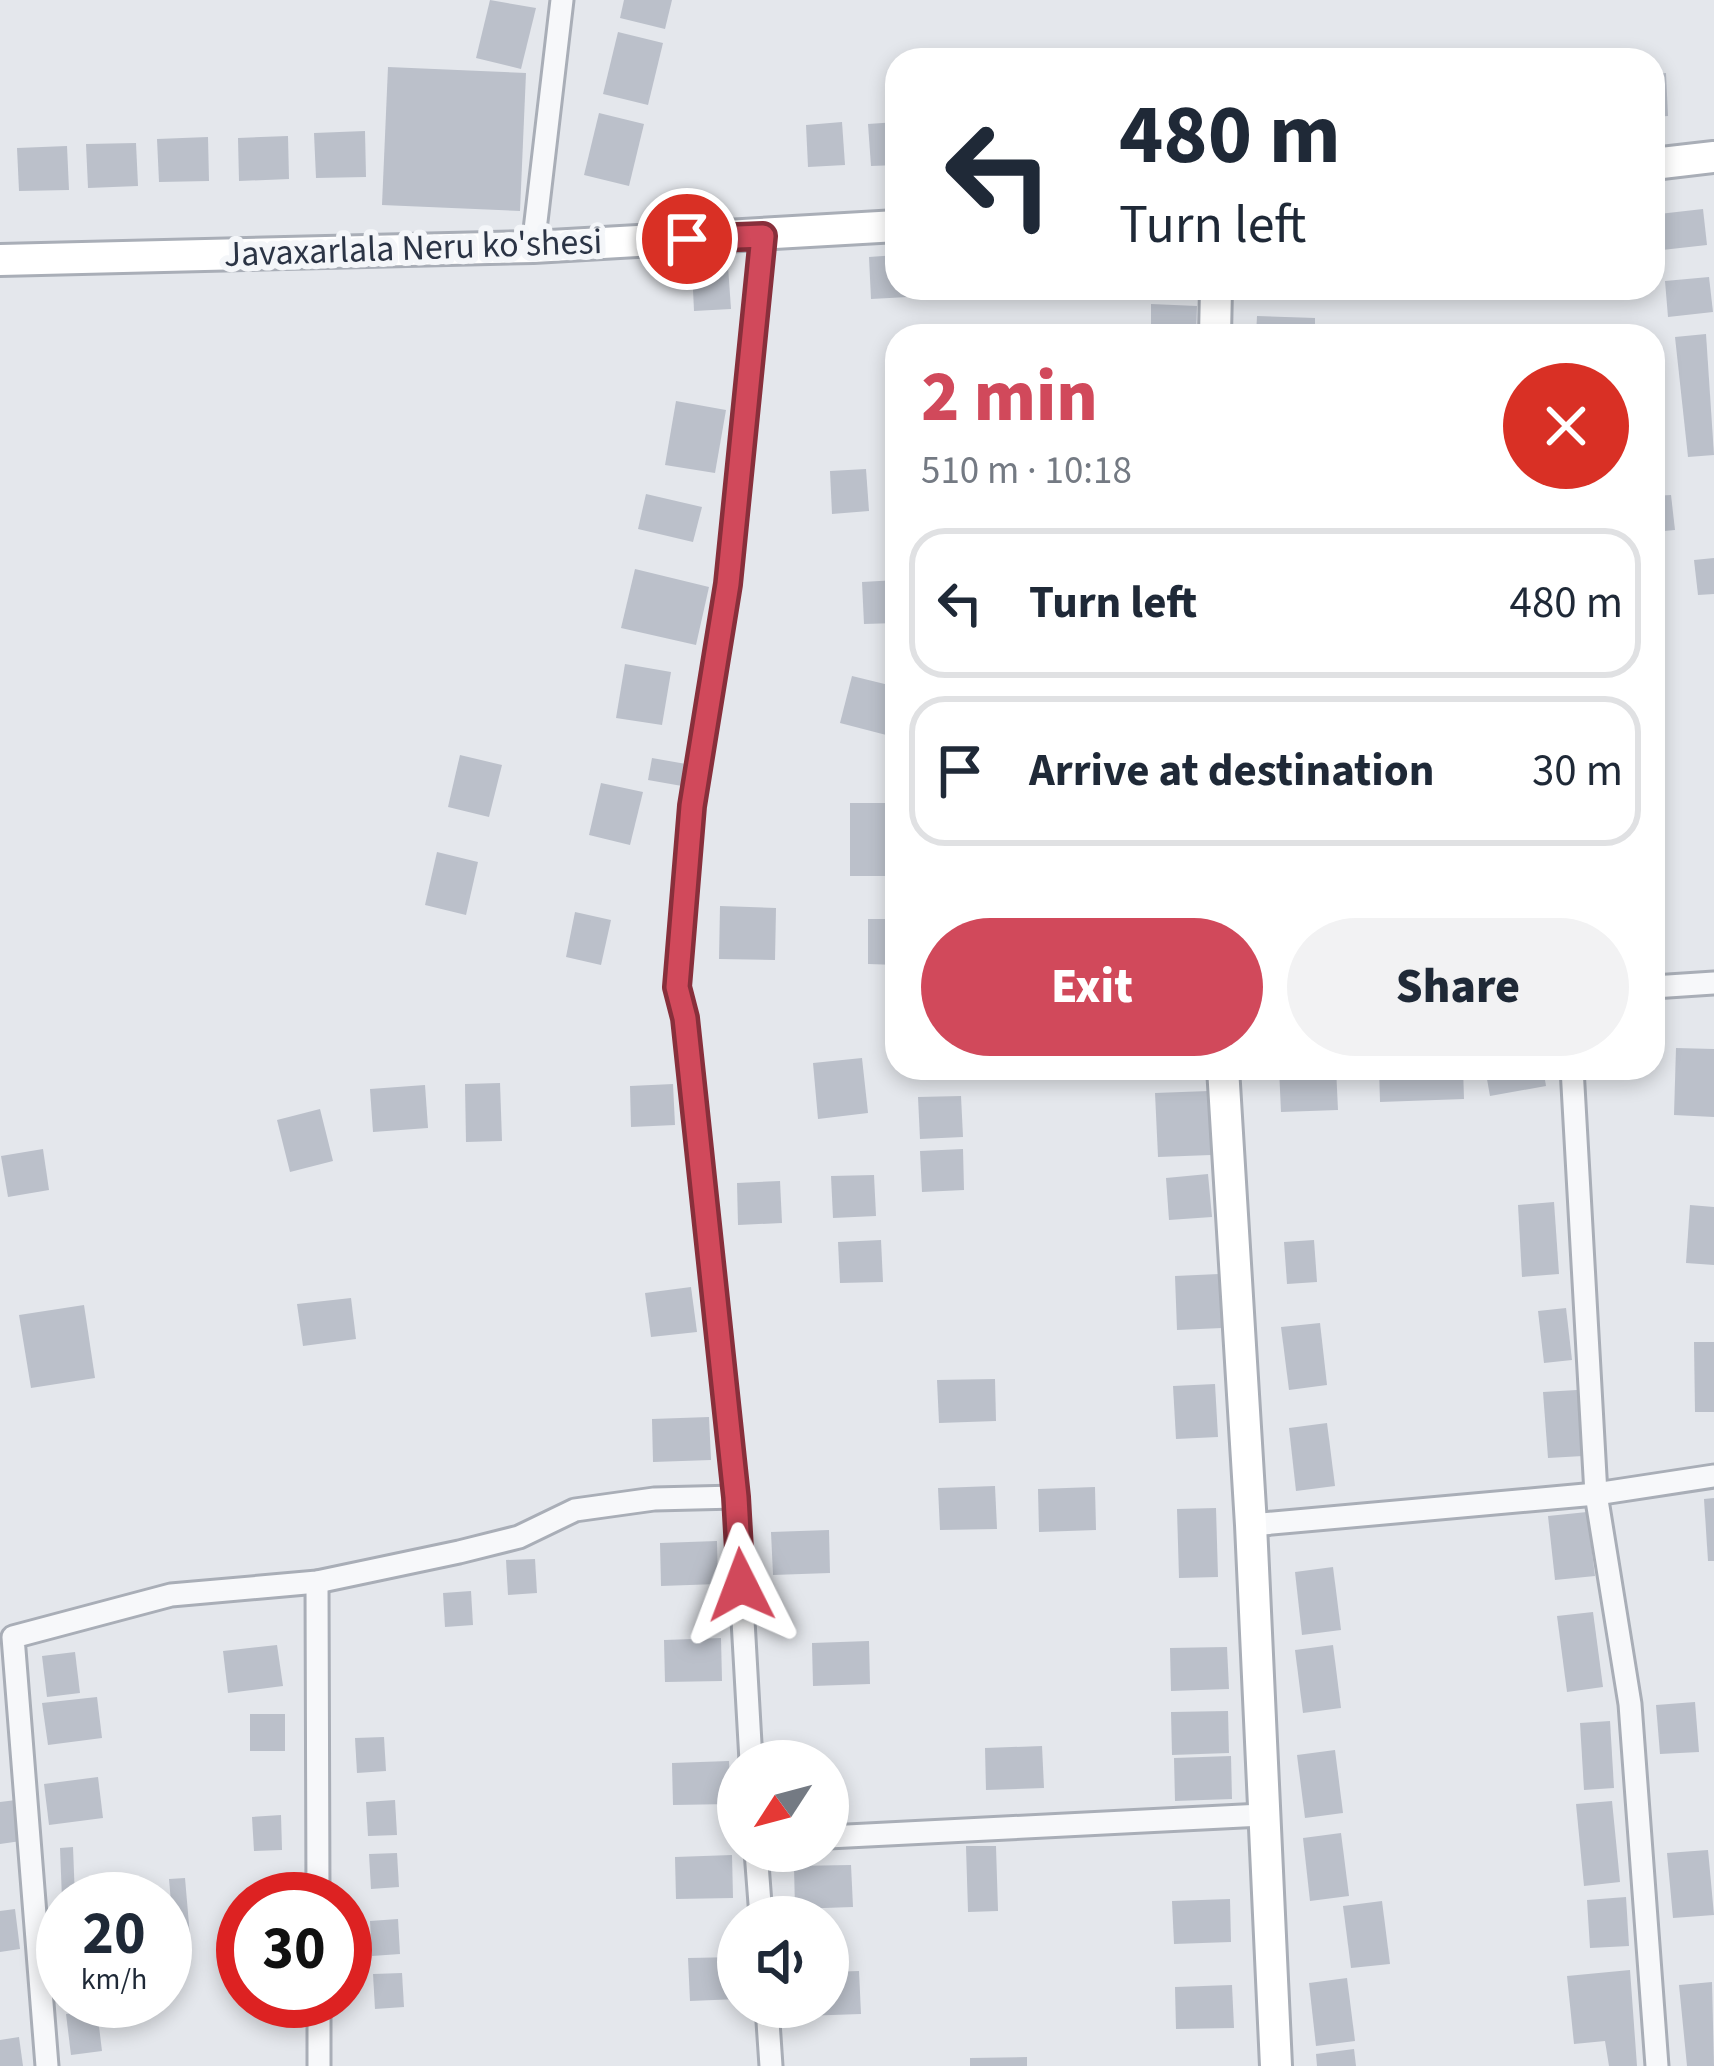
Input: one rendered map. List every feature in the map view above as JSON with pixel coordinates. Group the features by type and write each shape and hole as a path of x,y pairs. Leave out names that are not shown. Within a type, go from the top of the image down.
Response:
{"street":[{"path":"533,247 562,0"},
{"path":"1665,163 1714,158"},
{"name":"Javaxarlala Neru ko'shesi","path":"0,260 533,247 885,227"},
{"path":"750,1740 736,1497 685,1018 677,987 692,806 728,584 763,236"},
{"path":"1665,986 1714,983"},
{"path":"1224,1080 1251,1525 1276,2066"},
{"path":"1573,1080 1596,1494 1630,1704 1657,2066"},
{"path":"1251,1525 1596,1494 1714,1476"},
{"path":"46,2066 13,1636 171,1595 317,1582 519,1537 575,1510 654,1499 736,1497"},
{"path":"317,1582 318,1872"},
{"path":"849,1837 1262,1815"},
{"path":"319,2028 319,2066"},
{"path":"768,2028 771,2066"}],"building":[{"path":"490,0 536,8 521,69 476,58"},
{"path":"624,0 672,0 665,29 620,18"},
{"path":"618,32 663,43 648,105 603,94"},
{"path":"388,67 526,73 520,211 382,205"},
{"path":"599,113 644,124 629,186 584,175"},
{"path":"842,122 845,165 808,167 806,125"},
{"path":"885,123 885,165 871,166 868,124"},
{"path":"365,131 366,177 316,178 314,133"},
{"path":"288,136 289,179 239,181 238,138"},
{"path":"208,137 209,181 159,182 157,139"},
{"path":"136,143 138,186 88,188 86,144"},
{"path":"67,146 69,190 19,191 17,148"},
{"path":"1703,209 1707,245 1665,250 1665,213"},
{"path":"885,256 885,298 871,299 869,257"},
{"path":"728,266 731,309 694,311 692,268"},
{"path":"1709,277 1713,312 1668,317 1665,281"},
{"path":"1151,304 1197,306 1196,324 1151,324"},
{"path":"1257,316 1315,318 1315,324 1257,324"},
{"path":"1706,334 1714,455 1688,457 1675,337"},
{"path":"676,401 726,410 715,473 665,465"},
{"path":"866,469 869,511 832,514 830,471"},
{"path":"646,494 702,507 693,542 638,529"},
{"path":"1665,495 1671,495 1675,530 1665,531"},
{"path":"1714,558 1714,594 1698,595 1694,560"},
{"path":"635,569 709,587 696,645 621,628"},
{"path":"885,581 885,623 864,624 862,582"},
{"path":"625,664 671,672 662,725 616,718"},
{"path":"852,676 885,684 885,735 840,723"},
{"path":"460,755 502,765 489,817 448,807"},
{"path":"652,758 686,764 682,786 648,780"},
{"path":"601,783 643,792 630,845 589,835"},
{"path":"850,803 885,803 885,876 850,876"},
{"path":"437,852 478,862 466,915 425,905"},
{"path":"720,906 776,908 775,960 719,959"},
{"path":"575,912 611,920 601,965 566,957"},
{"path":"868,919 885,919 885,965 868,964"},
{"path":"1676,1048 1714,1049 1714,1117 1674,1115"},
{"path":"862,1058 868,1113 818,1119 813,1063"},
{"path":"1280,1080 1337,1080 1338,1110 1281,1112"},
{"path":"1379,1080 1463,1080 1464,1099 1380,1102"},
{"path":"1487,1080 1545,1080 1546,1086 1490,1096"},
{"path":"500,1083 502,1141 466,1142 465,1084"},
{"path":"673,1084 675,1125 631,1127 630,1086"},
{"path":"425,1085 428,1128 373,1132 370,1089"},
{"path":"1209,1091 1211,1155 1158,1157 1155,1093"},
{"path":"961,1096 963,1137 920,1139 918,1097"},
{"path":"320,1109 333,1161 290,1172 277,1120"},
{"path":"43,1149 49,1190 8,1197 1,1156"},
{"path":"963,1149 964,1190 922,1192 920,1151"},
{"path":"1208,1174 1212,1217 1169,1220 1166,1178"},
{"path":"874,1175 876,1216 833,1218 831,1176"},
{"path":"780,1181 782,1223 738,1225 737,1183"},
{"path":"1554,1202 1559,1274 1522,1277 1518,1205"},
{"path":"1690,1205 1714,1207 1714,1265 1686,1263"},
{"path":"881,1240 883,1282 840,1283 838,1242"},
{"path":"1314,1240 1317,1282 1287,1284 1284,1242"},
{"path":"1219,1274 1222,1328 1177,1330 1175,1276"},
{"path":"691,1287 697,1332 651,1337 645,1293"},
{"path":"351,1298 356,1339 303,1346 297,1304"},
{"path":"84,1305 95,1378 31,1388 19,1315"},
{"path":"1566,1308 1572,1360 1544,1363 1538,1311"},
{"path":"1320,1323 1327,1385 1289,1390 1281,1327"},
{"path":"1694,1342 1714,1342 1714,1412 1695,1412"},
{"path":"995,1379 996,1421 939,1423 937,1380"},
{"path":"1215,1384 1218,1437 1176,1439 1173,1386"},
{"path":"1577,1390 1583,1456 1548,1458 1543,1392"},
{"path":"709,1417 711,1460 653,1462 652,1419"},
{"path":"1327,1423 1335,1486 1296,1491 1289,1428"},
{"path":"995,1486 997,1529 940,1530 938,1488"},
{"path":"1095,1487 1096,1530 1039,1532 1038,1489"},
{"path":"1714,1498 1714,1561 1708,1561 1704,1499"},
{"path":"1216,1508 1218,1577 1179,1578 1177,1509"},
{"path":"1587,1512 1595,1576 1555,1580 1548,1516"},
{"path":"829,1530 830,1573 773,1575 771,1532"},
{"path":"717,1541 718,1584 661,1586 660,1543"},
{"path":"535,1559 537,1593 508,1595 506,1560"},
{"path":"1333,1567 1341,1630 1302,1635 1295,1572"},
{"path":"471,1591 473,1625 445,1627 443,1593"},
{"path":"1593,1612 1603,1687 1567,1692 1557,1616"},
{"path":"721,1638 722,1681 665,1682 664,1640"},
{"path":"869,1641 870,1684 813,1686 812,1643"},
{"path":"277,1645 283,1686 228,1693 223,1651"},
{"path":"1333,1645 1341,1708 1303,1713 1295,1650"},
{"path":"1227,1647 1229,1689 1171,1691 1170,1648"},
{"path":"75,1652 80,1693 47,1697 42,1656"},
{"path":"97,1697 102,1738 48,1745 42,1703"},
{"path":"1695,1702 1699,1752 1660,1754 1656,1705"},
{"path":"1228,1711 1229,1753 1172,1755 1171,1712"},
{"path":"250,1714 285,1714 285,1751 250,1751"},
{"path":"1610,1721 1614,1788 1584,1790 1580,1723"},
{"path":"384,1737 386,1771 357,1773 355,1738"},
{"path":"1042,1746 1044,1788 986,1790 985,1748"},
{"path":"1335,1750 1343,1813 1305,1818 1297,1755"},
{"path":"1231,1756 1232,1799 1175,1801 1174,1758"},
{"path":"717,1761 717,1804 673,1805 672,1763"},
{"path":"98,1777 103,1818 49,1825 44,1784"},
{"path":"16,1800 21,1841 0,1844 0,1802"},
{"path":"395,1800 397,1835 368,1836 366,1802"},
{"path":"1612,1801 1620,1882 1584,1886 1576,1804"},
{"path":"281,1815 282,1850 254,1851 252,1817"},
{"path":"1341,1833 1349,1896 1310,1901 1303,1838"},
{"path":"966,1846 996,1846 998,1911 968,1912"},
{"path":"73,1847 74,1872 61,1872 60,1848"},
{"path":"1708,1850 1714,1915 1673,1918 1667,1853"},
{"path":"397,1853 399,1887 372,1889 369,1854"},
{"path":"717,1856 717,1872 732,1872 733,1896 676,1899 675,1857"},
{"path":"849,1865 853,1907 849,1907 849,1896 795,1896 794,1872 849,1872"},
{"path":"1626,1897 1629,1946 1590,1948 1587,1900"},
{"path":"1230,1899 1231,1942 1174,1944 1172,1901"},
{"path":"1382,1901 1390,1964 1351,1968 1343,1906"},
{"path":"15,1909 20,1949 0,1952 0,1911"},
{"path":"398,1919 400,1954 372,1956 372,1921"},
{"path":"717,1957 717,2000 690,2001 688,1958"},
{"path":"1630,1970 1637,2066 1609,2066 1605,2041 1574,2044 1567,1976"},
{"path":"849,1971 859,1971 861,2014 849,2014"},
{"path":"402,1973 404,2007 375,2009 373,1974"},
{"path":"1347,1978 1355,2041 1316,2046 1309,1983"},
{"path":"1712,1982 1714,2066 1687,2066 1679,1985"},
{"path":"1232,1985 1234,2028 1176,2029 1175,1987"},
{"path":"68,2028 99,2028 102,2051 71,2055"},
{"path":"19,2037 23,2066 0,2066 0,2040"},
{"path":"1354,2049 1356,2066 1317,2066 1316,2054"},
{"path":"1027,2057 1027,2066 970,2066 970,2058"}],"route":[{"path":"687,239 763,236 728,584 692,806 677,987 685,1018 736,1497 741,1585"}]}
